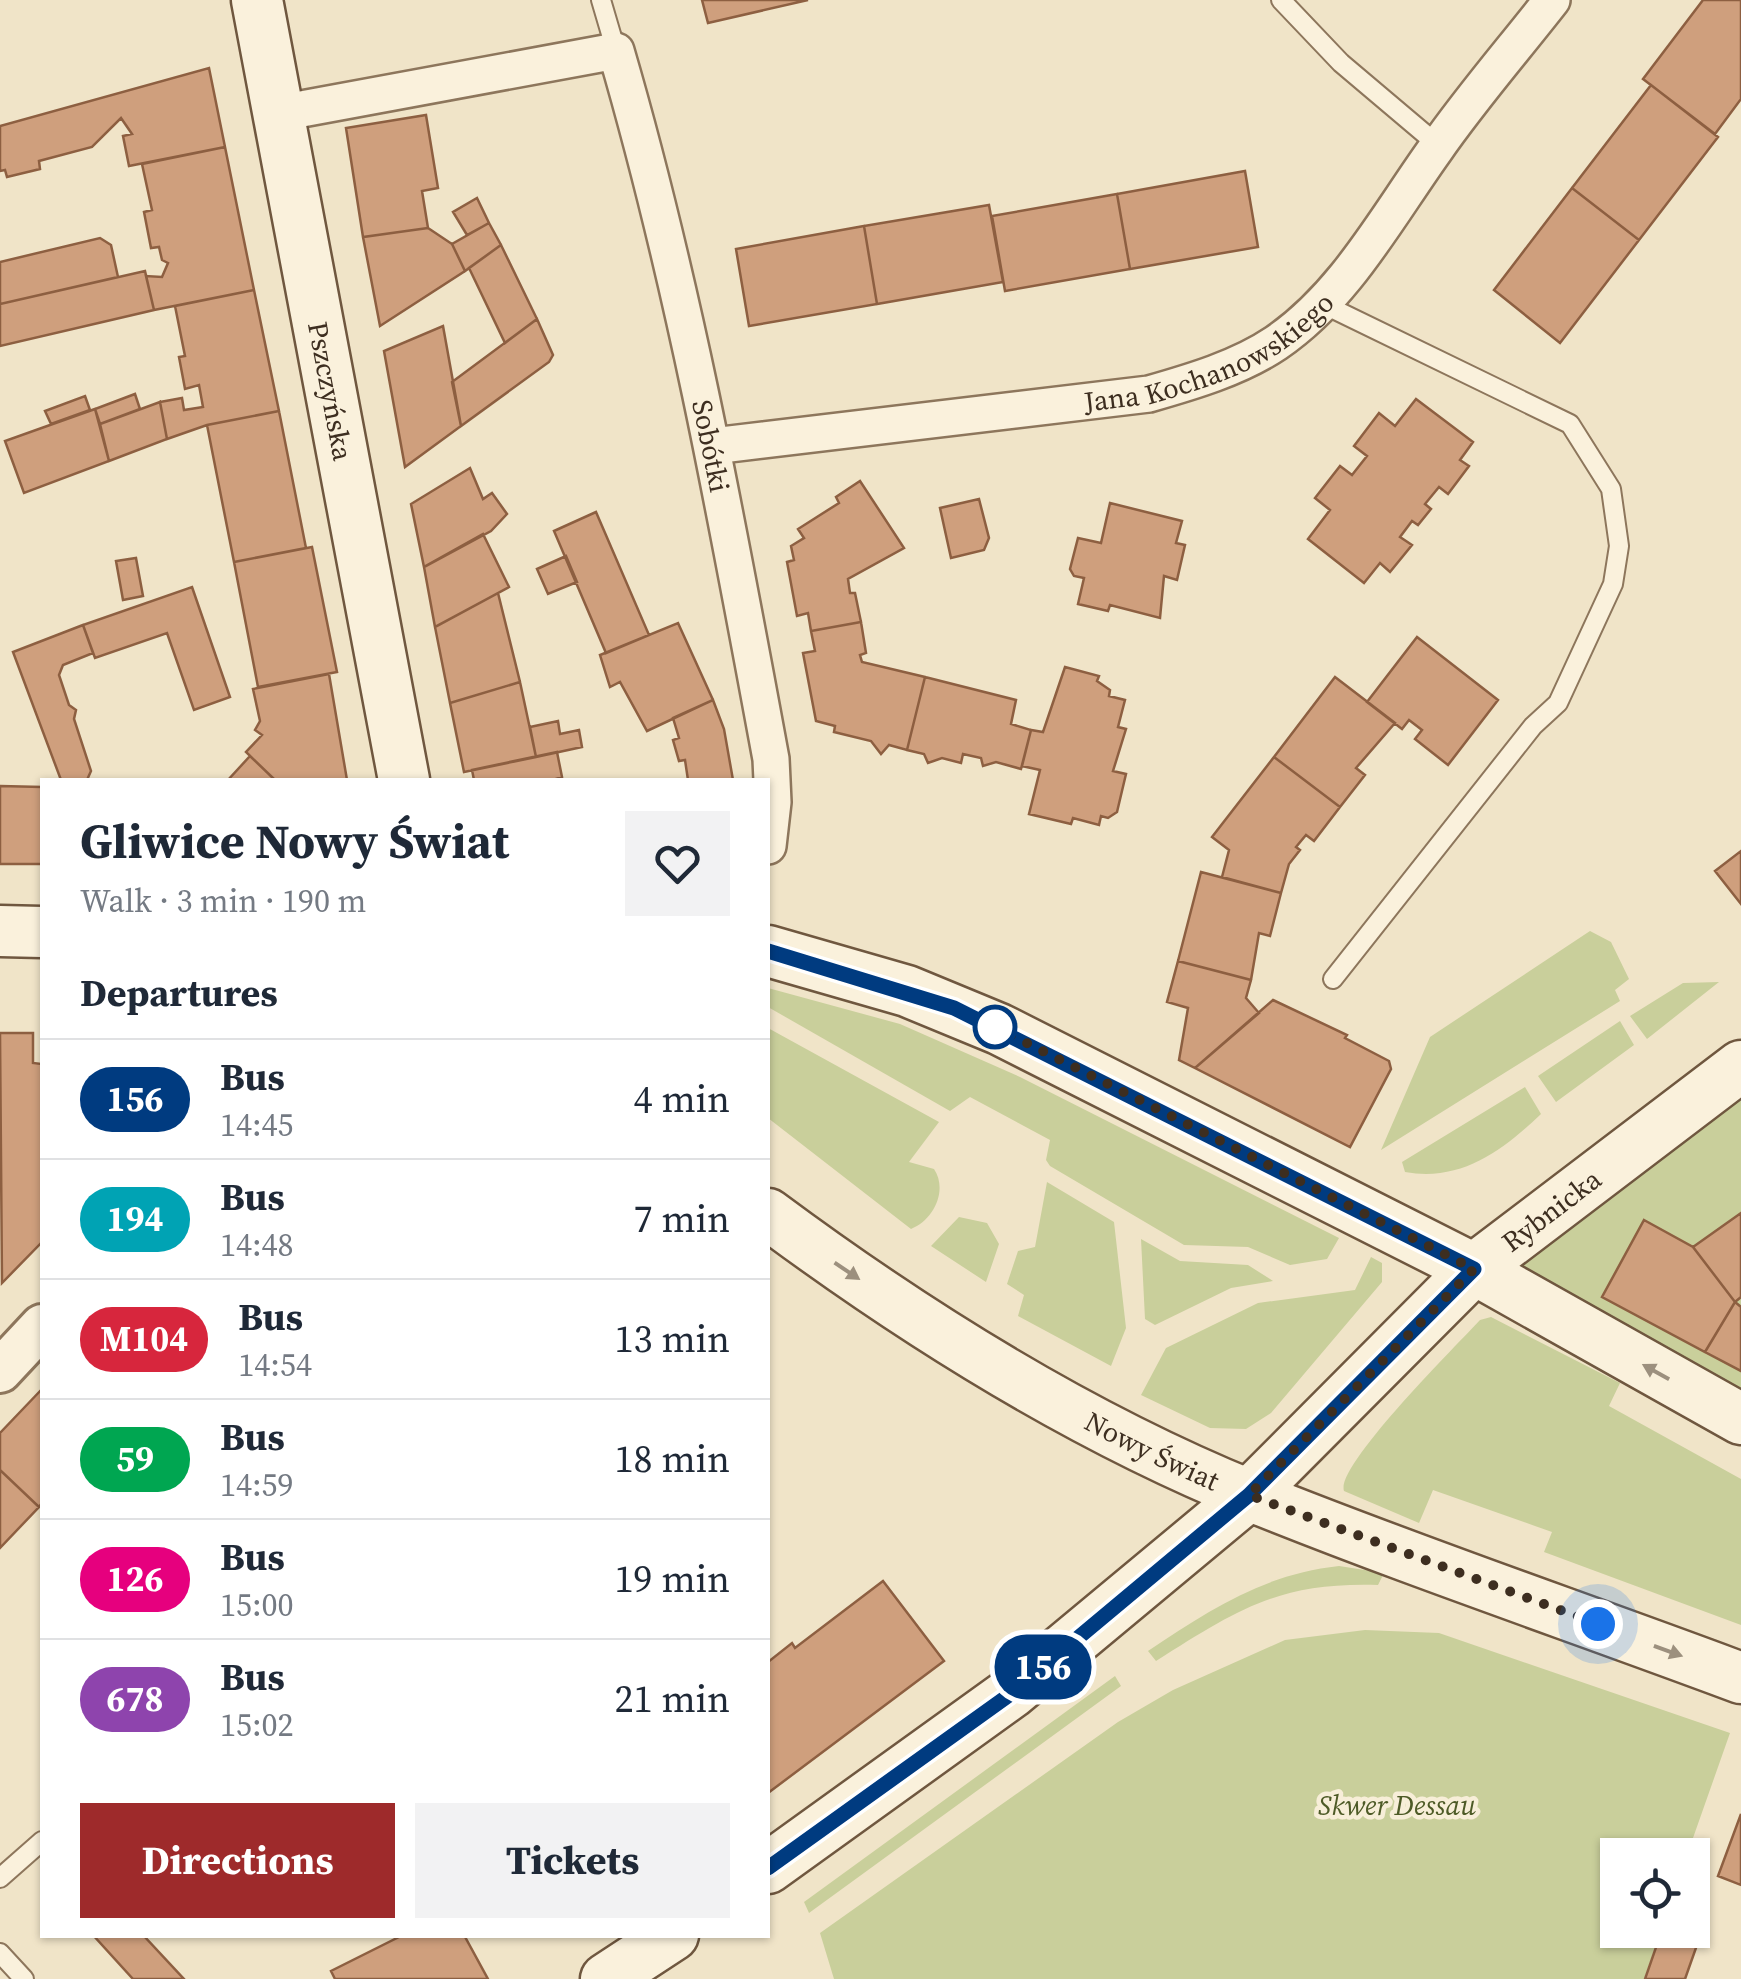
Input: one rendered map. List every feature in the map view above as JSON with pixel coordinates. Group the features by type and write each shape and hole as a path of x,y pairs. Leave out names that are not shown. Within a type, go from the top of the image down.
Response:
{"main road":[{"name":"Pszczyńska","path":"257,0 311,303 404,778"},
{"path":"0,931 40,932"},
{"path":"770,952 954,1008 1474,1269 1741,1418"},
{"name":"Rybnicka","path":"770,1867 1012,1693 1249,1495 1474,1269 1741,1066"},
{"name":"Nowy Świat","path":"770,1215 948,1338 1104,1426 1249,1495 1741,1678"},
{"path":"606,1979 669,1938"}],"street":[{"name":"Jana Kochanowskiego","path":"713,446 1148,394 1192,382 1273,345 1323,304 1438,145 1552,0"},
{"path":"280,113 616,51"},
{"name":"Sobótki","path":"616,51 662,207 713,446 771,759 770,828"},
{"path":"0,1371 40,1328"}],"lane":[{"path":"601,0 616,51"},
{"path":"1282,0 1341,63 1438,145"},
{"path":"1323,304 1570,424 1611,489 1619,546 1613,584 1558,702 1533,726 1333,979"},
{"path":"0,1878 40,1842"},
{"path":"0,1953 24,1979"}],"green space":[{"path":"1590,931 1611,942 1629,979 1615,990 1620,1001 1381,1150 1430,1037"},
{"path":"1719,982 1647,1039 1630,1016 1683,983"},
{"path":"770,989 900,1024 1020,1077 1339,1238 1327,1259 1290,1265 1248,1247 1184,1245 1050,1166 1046,1160 1050,1140 970,1097 950,1111 770,1008"},
{"path":"1620,1021 1634,1045 1556,1102 1538,1076"},
{"path":"770,1029 939,1122 909,1162 934,1169 940,1186 932,1212 911,1229 770,1120"},
{"path":"1741,1067 1741,1419 1474,1269"},
{"path":"1525,1087 1541,1114 1496,1151 1462,1168 1425,1174 1405,1172 1402,1162"},
{"path":"1047,1182 1114,1222 1126,1328 1111,1366 1018,1316 1024,1295 1007,1284 1018,1251 1035,1247"},
{"path":"959,1217 987,1223 999,1244 986,1282 931,1246"},
{"path":"1141,1239 1180,1261 1248,1265 1273,1281 1231,1288 1155,1325 1145,1319"},
{"path":"1371,1257 1382,1263 1382,1282 1271,1413 1246,1429 1210,1428 1141,1395 1166,1348 1258,1303 1355,1290"},
{"path":"1491,1317 1620,1383 1609,1406 1741,1479 1741,1625 1544,1552 1552,1532 1433,1490 1419,1523 1344,1491 1346,1478 1377,1432 1480,1320"},
{"path":"1339,1566 1384,1573 1378,1585 1313,1588 1260,1603 1156,1661 1148,1651 1238,1596 1286,1577"},
{"name":"Skwer Dessau","path":"1365,1630 1439,1633 1730,1733 1693,1838 1600,1838 1600,1948 1655,1948 1644,1979 834,1979 820,1933 1118,1722 1173,1690 1285,1640"},
{"path":"1115,1676 1121,1686 809,1913 804,1902"}],"building":[{"path":"702,0 808,0 708,23"},
{"path":"1703,0 1741,0 1741,99 1715,134 1643,79"},
{"path":"209,68 225,147 129,166 123,136 132,134 121,118 92,147 39,161 40,169 7,177 5,170 0,171 0,126"},
{"path":"1651,85 1718,137 1639,240 1572,188"},
{"path":"426,115 438,188 422,191 428,228 363,237 346,128"},
{"path":"225,147 254,290 154,310 146,276 162,277 168,263 162,260 159,247 151,248 144,212 152,210 142,164"},
{"path":"1245,171 1258,247 1130,269 1117,194"},
{"path":"1572,188 1639,240 1560,343 1494,290"},
{"path":"1117,194 1130,269 1005,291 992,216"},
{"path":"477,198 489,223 467,235 453,212"},
{"path":"989,205 1003,282 877,304 864,226"},
{"path":"489,223 501,245 465,271 452,244"},
{"path":"864,226 877,304 749,326 736,249"},
{"path":"428,228 452,244 465,271 380,326 363,237"},
{"path":"100,238 111,245 118,277 0,304 0,262"},
{"path":"501,245 537,319 505,343 469,268"},
{"path":"145,271 154,310 0,346 0,304"},
{"path":"254,290 279,411 207,425 167,439 160,402 182,398 184,410 203,407 199,385 185,389 179,357 185,356 175,306"},
{"path":"537,319 553,355 549,362 461,426 452,382"},
{"path":"443,326 461,426 405,467 384,351"},
{"path":"135,394 140,409 100,424 95,409"},
{"path":"85,396 90,410 51,424 45,411"},
{"path":"1416,399 1473,442 1460,460 1469,466 1448,494 1439,487 1425,504 1431,509 1418,525 1412,521 1400,537 1412,545 1390,572 1380,563 1364,583 1308,539 1330,510 1315,498 1340,466 1352,475 1367,456 1354,446 1379,413 1395,426"},
{"path":"160,402 167,439 109,461 100,424"},
{"path":"95,409 109,461 24,493 5,441"},
{"path":"279,411 306,548 234,562 207,425"},
{"path":"470,468 483,499 492,493 507,514 491,531 424,567 411,504"},
{"path":"860,481 904,548 848,579 861,622 811,631 808,613 797,616 787,562 794,560 791,546 804,538 798,529 839,503 836,497"},
{"path":"979,499 989,538 984,550 951,558 940,508"},
{"path":"1110,503 1182,521 1176,543 1185,545 1177,580 1164,576 1160,618 1110,605 1108,611 1078,604 1084,578 1074,576 1070,569 1078,538 1101,543"},
{"path":"596,512 649,635 606,653 554,531"},
{"path":"483,534 509,587 435,627 424,567"},
{"path":"312,547 337,672 258,687 234,562"},
{"path":"566,556 577,582 548,594 537,569"},
{"path":"136,558 143,596 123,600 116,561"},
{"path":"192,587 230,697 194,710 167,633 95,658 83,625"},
{"path":"498,593 520,682 450,703 435,627"},
{"path":"861,622 866,653 860,655 862,662 925,677 907,750 889,745 881,754 871,741 834,732 835,726 816,721 803,653 815,651 811,631"},
{"path":"678,623 713,700 647,731 620,682 610,687 600,655"},
{"path":"83,625 93,653 63,665 59,675 69,705 76,710 74,719 91,771 88,778 60,778 13,652"},
{"path":"1417,637 1498,700 1448,765 1415,739 1422,730 1409,720 1402,729 1367,702"},
{"path":"1065,667 1099,676 1097,681 1110,690 1109,696 1125,700 1118,727 1126,729 1113,771 1126,774 1117,812 1108,818 1101,816 1099,825 1073,818 1071,824 1029,814 1040,770 1022,766 1031,730 1043,732"},
{"path":"329,674 347,778 273,778 246,752 262,735 255,730 260,721 253,689"},
{"path":"925,677 1016,700 1011,724 1031,730 1021,769 996,762 983,766 981,758 963,754 961,763 942,758 928,763 924,754 907,750"},
{"path":"1335,677 1395,723 1356,768 1365,775 1340,807 1274,757"},
{"path":"520,682 536,757 464,772 450,703"},
{"path":"713,700 724,729 733,778 688,778 685,760 679,761 673,740 679,738 673,718"},
{"path":"558,721 560,734 579,730 582,747 536,757 530,727"},
{"path":"557,752 562,777 474,778 472,770"},
{"path":"250,756 273,778 230,778"},
{"path":"1274,757 1340,807 1314,841 1306,835 1296,847 1300,850 1289,864 1281,893 1222,877 1229,850 1212,837"},
{"path":"0,786 40,787 40,864 0,864"},
{"path":"1741,851 1741,904 1715,871"},
{"path":"1201,872 1281,893 1270,936 1259,933 1251,980 1178,961"},
{"path":"1178,961 1251,980 1246,998 1259,1013 1195,1068 1179,1060 1188,1008 1167,1002"},
{"path":"1273,1000 1347,1035 1345,1038 1389,1061 1391,1069 1350,1147 1195,1068"},
{"path":"0,1033 33,1033 33,1063 40,1064 40,1244 2,1283"},
{"path":"1741,1213 1741,1297 1735,1302 1693,1247"},
{"path":"1644,1220 1693,1247 1735,1302 1705,1352 1602,1297"},
{"path":"1735,1302 1741,1307 1741,1371 1705,1352"},
{"path":"40,1391 39,1507 0,1470 0,1433"},
{"path":"0,1470 39,1507 0,1548"},
{"path":"883,1581 944,1661 770,1792 770,1660 792,1643 795,1648"},
{"path":"1741,1814 1741,1885 1718,1876"},
{"path":"96,1938 146,1938 184,1979 133,1979"},
{"path":"397,1938 466,1938 488,1979 335,1979 331,1971"},
{"path":"1656,1948 1696,1948 1685,1979 1645,1979"}],"bus line":[{"name":"156","path":"770,952 954,1008 1474,1269 1249,1495 1012,1693 770,1867"}],"route":[{"path":"995,1027 1474,1269 1249,1495 1598,1624"}]}
